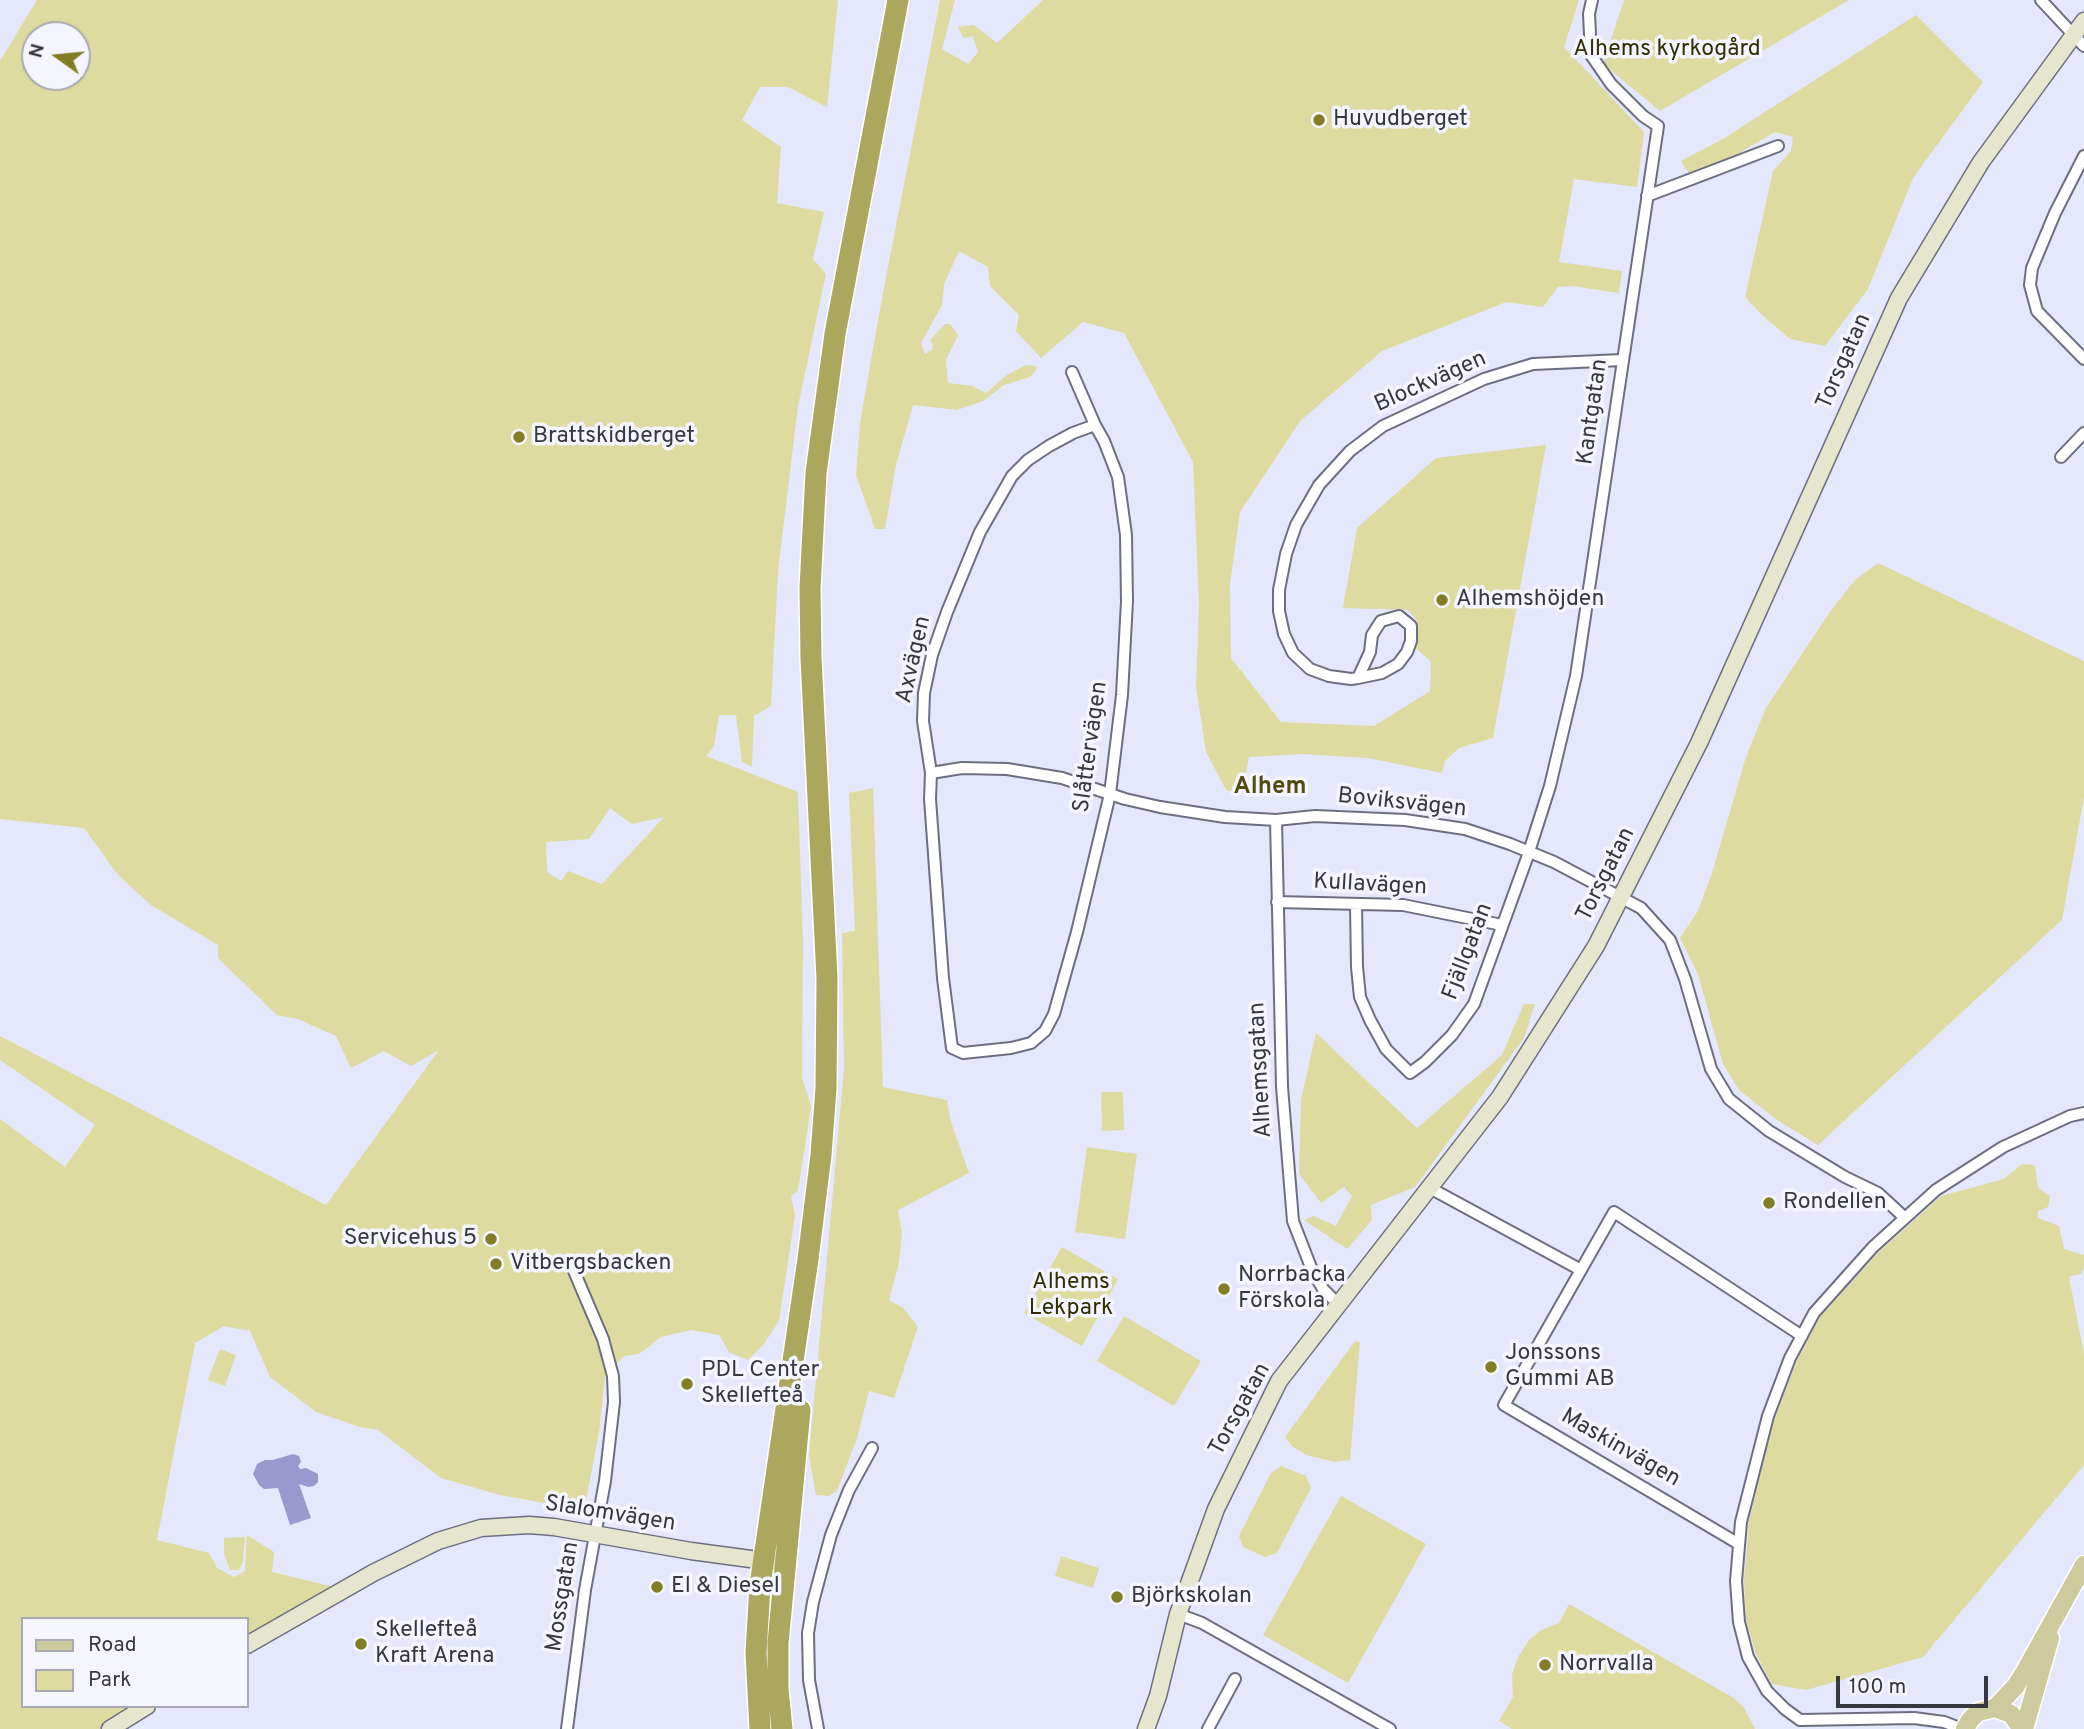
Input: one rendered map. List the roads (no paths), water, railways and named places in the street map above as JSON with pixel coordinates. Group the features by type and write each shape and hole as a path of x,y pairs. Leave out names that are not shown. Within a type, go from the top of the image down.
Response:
{"highway":[{"path":"782,1729 774,1562 821,1155 826,1087 827,978 811,658 811,575 816,472 835,334 898,0"},
{"path":"760,1729 756,1634 774,1562 829,1163 837,1021 821,662 820,583 826,468 842,356 908,0"}],"main road":[{"name":"Torsgatan","path":"1146,1729 1158,1696 1178,1614 1216,1509 1279,1381 1500,1097 1596,946 1699,743 1899,298 1981,162 2078,41 2084,21"},
{"name":"Slalomvägen","path":"248,1643 373,1573 456,1534 481,1528 529,1525 554,1527 691,1551 774,1562"},
{"path":"1963,1729 1978,1712 1995,1708 2015,1687 2084,1565"},
{"path":"2023,1729 2054,1622"},
{"path":"110,1729 143,1708"},
{"path":"1995,1708 2011,1714 2023,1729"}],"street":[{"name":"Kantgatan","path":"1529,852 1550,786 1576,676 1658,126 1643,116 1611,84 1591,55 1589,14 1592,0"},
{"path":"2041,0 2078,41"},
{"path":"1647,196 1778,146"},
{"path":"2084,156 2055,213 2032,268 2030,285 2037,311 2084,359"},
{"name":"Blockvägen","path":"1358,678 1370,652 1373,635 1381,621 1399,616 1411,626 1411,640 1407,652 1398,664 1382,673 1351,680 1310,669 1293,653 1284,634 1279,611 1279,590 1286,554 1296,525 1319,485 1350,451 1383,426 1484,379 1533,364 1622,360"},
{"name":"Slåttervägen","path":"952,1048 963,1052 1011,1048 1031,1043 1045,1031 1054,1014 1077,932 1110,794 1122,695 1127,601 1126,535 1118,477 1072,372"},
{"name":"Axvägen","path":"952,1048 940,936 930,773 923,721 924,693 932,655 981,532 1012,476 1028,460 1073,433 1095,425"},
{"path":"2061,457 2084,433"},
{"name":"Boviksvägen","path":"930,773 962,768 1007,769 1062,778 1110,794 1195,813 1276,820 1315,816 1405,820 1465,829 1554,862 1641,908 1670,940 1685,979 1711,1069 1729,1099 1769,1131 1878,1194 1905,1218"},
{"name":"Alhemsgatan","path":"1276,820 1282,1087 1293,1221 1312,1270 1323,1289 1339,1305"},
{"name":"Fjällgatan","path":"1356,905 1360,997 1386,1049 1410,1073 1425,1062 1466,1018 1486,973 1529,852"},
{"name":"Kullavägen","path":"1277,902 1416,907 1502,925"},
{"path":"1963,1729 1944,1722 1914,1718 1798,1725 1767,1691 1748,1657 1739,1622 1736,1581 1741,1522 1768,1416 1790,1358 1814,1313 1872,1247 1936,1189 2003,1147 2070,1116 2084,1113"},
{"path":"1430,1188 1581,1270"},
{"name":"Maskinvägen","path":"1739,1544 1504,1405 1615,1212 1801,1336"},
{"name":"Mossgatan","path":"567,1729 613,1411 613,1376 603,1339 573,1271"},
{"path":"817,1729 809,1680 808,1633 813,1602 831,1535 849,1490 872,1448"},
{"path":"1178,1614 1202,1623 1388,1729"},
{"path":"1208,1729 1235,1679"}],"water":[{"path":"293,1454 299,1456 300,1469 306,1468 318,1474 318,1482 308,1487 299,1484 311,1518 290,1525 278,1488 264,1489 253,1474 257,1464 265,1460"}],"place":[{"name":"Huvudberget","path":"1319,120"},
{"name":"Brattskidberget","path":"519,437"},
{"name":"Alhemshöjden","path":"1442,600"},
{"name":"Rondellen","path":"1769,1203"},
{"name":"Servicehus 5","path":"491,1239"},
{"name":"Vitbergsbacken","path":"496,1264"},
{"name":"Norrbacka Förskola","path":"1224,1289"},
{"name":"Jonssons Gummi AB","path":"1491,1367"},
{"name":"PDL Center Skellefteå","path":"687,1384"},
{"name":"El & Diesel","path":"657,1587"},
{"name":"Björkskolan","path":"1117,1597"},
{"name":"Skellefteå Kraft Arena","path":"361,1644"},
{"name":"Norrvalla","path":"1545,1665"}],"district":[{"name":"Alhem","path":"1270,788"}],"park label":[{"name":"Alhems kyrkogård","path":"1667,50"},
{"name":"Alhems Lekpark","path":"1071,1296"}]}
